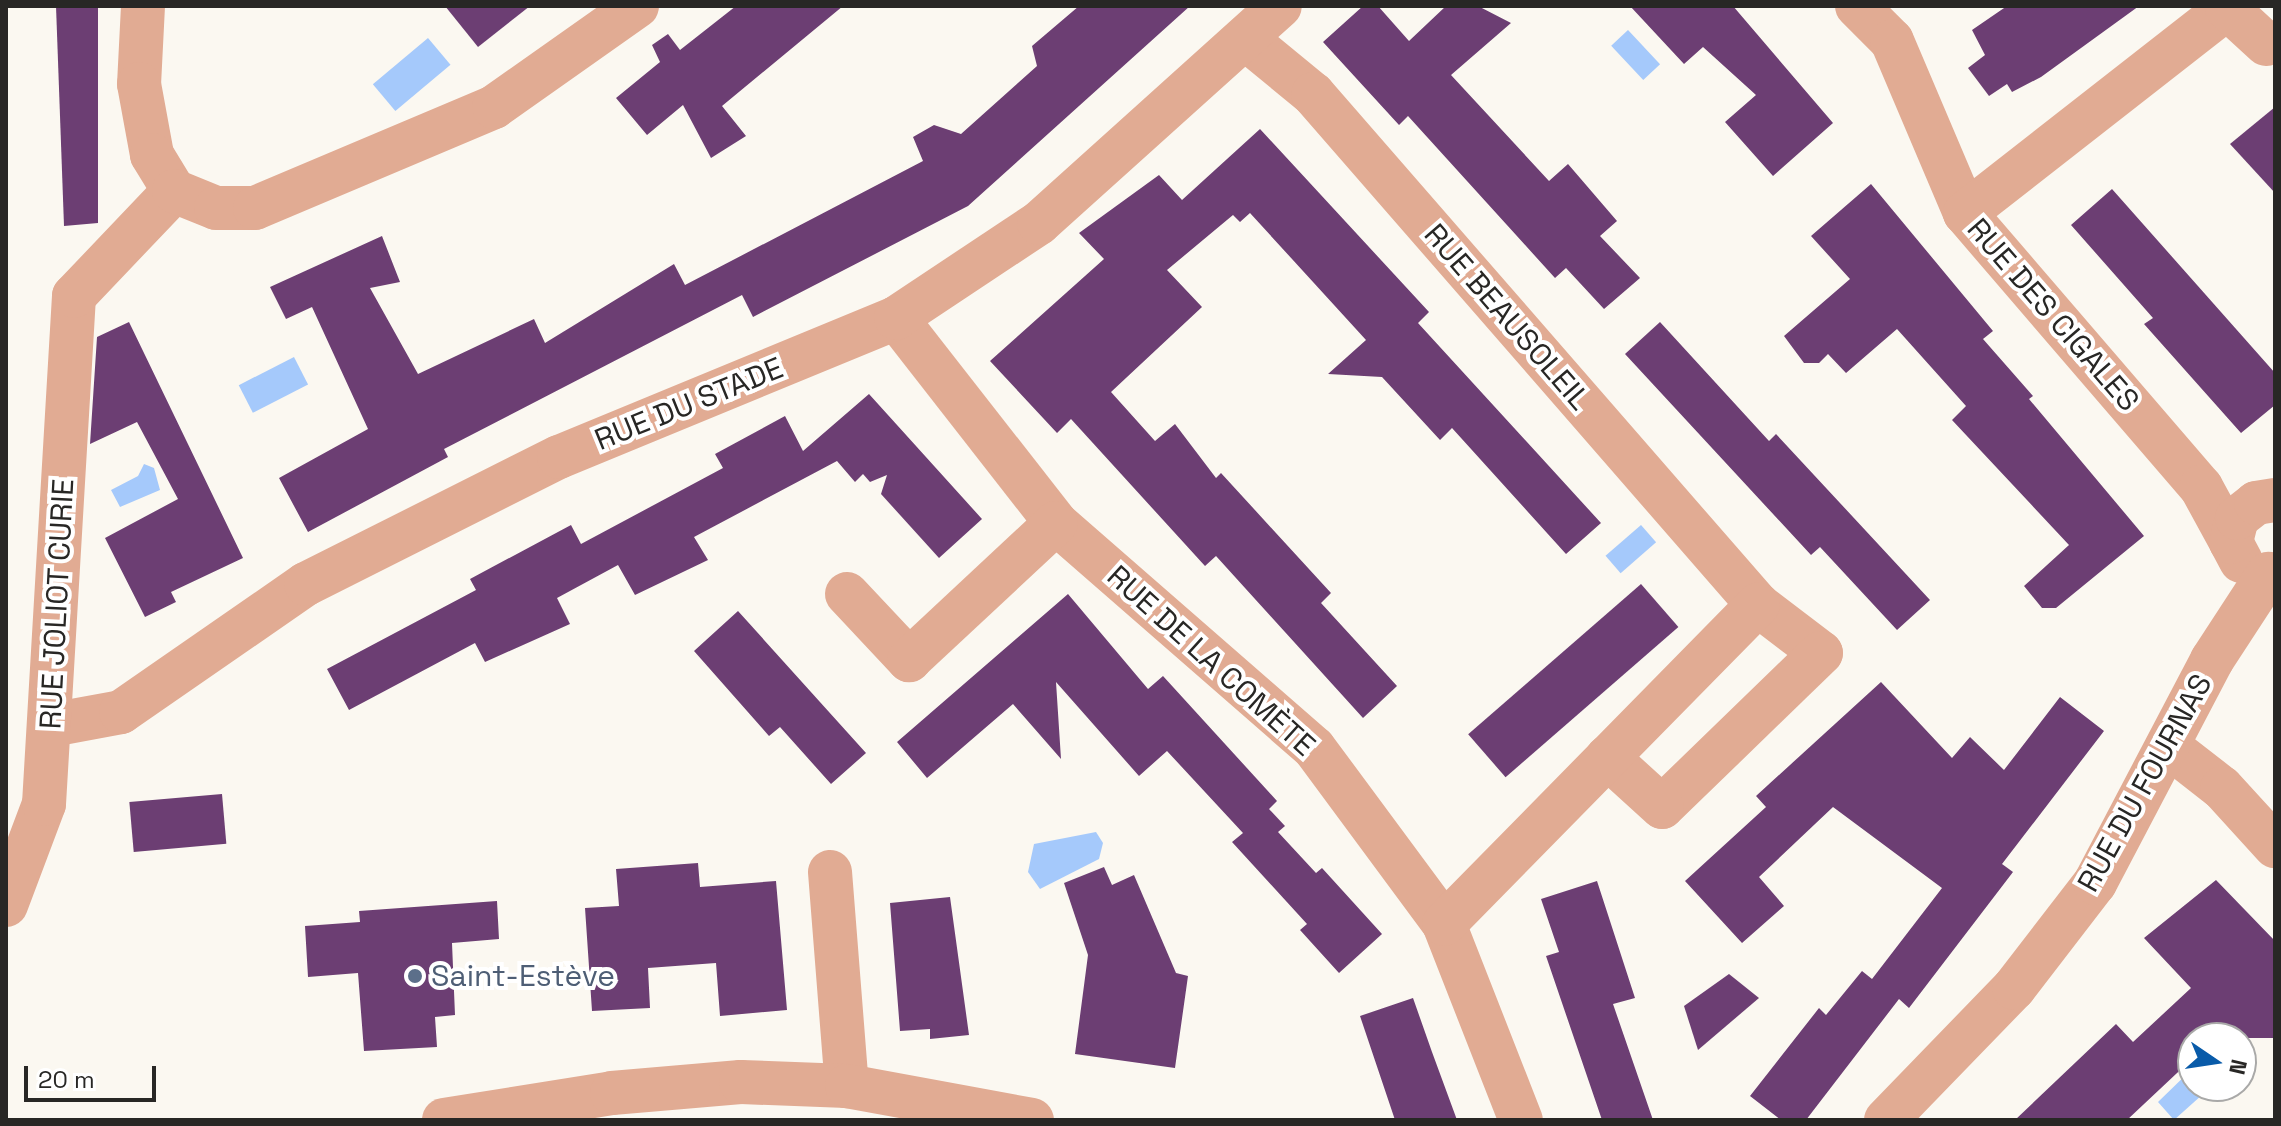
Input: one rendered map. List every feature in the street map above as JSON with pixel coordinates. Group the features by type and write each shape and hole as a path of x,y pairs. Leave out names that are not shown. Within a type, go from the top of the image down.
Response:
{"street":[{"path":"143,6 139,84 152,155 174,191 216,208 255,208 494,107 637,6"},
{"name":"RUE DU STADE","path":"51,725 121,712 306,584 559,457 896,318 1039,223 1280,6"},
{"name":"RUE DES CIGALES","path":"1857,6 1892,41 1965,213 2201,487 2252,561"},
{"path":"1965,213 2227,8 2266,44"},
{"name":"RUE BEAUSOLEIL","path":"1246,39 1313,94 1758,605 1821,653 1662,807 1607,757"},
{"name":"RUE JOLIOT CURIE","path":"6,905 44,804 74,296 174,191"},
{"name":"RUE DE LA COMÈTE","path":"896,318 1056,523 1314,748 1444,924 1521,1120"},
{"path":"2201,487 2265,502"},
{"name":"RUE DU FOURNAS","path":"1886,1120 2014,988 2095,883 2212,660 2252,561 2237,518 2265,502"},
{"path":"847,594 909,660 1056,523"},
{"path":"1444,924 1758,605"},
{"path":"2168,746 2222,788 2275,846"},
{"path":"830,872 847,1086"},
{"path":"444,1120 612,1093 741,1082 847,1086 1032,1120"}],"water":[{"path":"1628,30 1660,64 1643,80 1611,46"},
{"path":"428,38 450,65 395,111 373,84"},
{"path":"294,357 308,385 253,413 239,385"},
{"path":"144,464 154,468 160,490 120,507 111,490 138,476"},
{"path":"1641,525 1656,542 1621,573 1606,556"},
{"path":"1096,832 1103,843 1099,859 1040,889 1028,872 1034,844"},
{"path":"2177,1084 2177,1102 2194,1102 2174,1120 2158,1102"}],"building":[{"path":"56,6 98,6 98,223 64,226"},
{"path":"445,6 530,6 478,47"},
{"path":"736,6 843,6 722,106 746,136 711,158 683,105 647,135 616,98 660,62 652,45 668,34 680,50"},
{"path":"1079,6 1190,6 968,206 753,317 742,295 444,449 448,457 308,532 279,478 368,429 312,307 286,319 270,287 382,236 400,282 370,288 418,374 534,319 545,343 674,264 685,285 923,161 913,137 934,125 961,134 1037,66 1032,46"},
{"path":"1363,6 1378,6 1409,41 1446,6 1478,6 1511,23 1451,75 1549,181 1568,164 1617,221 1600,236 1640,278 1604,309 1566,268 1555,278 1408,116 1399,125 1323,42"},
{"path":"1630,6 1733,6 1833,123 1773,176 1725,122 1756,95 1703,47 1684,64"},
{"path":"2007,6 2139,6 2041,77 2012,92 2007,84 1989,96 1968,68 1985,55 1972,30"},
{"path":"2275,107 2275,193 2230,144"},
{"path":"1260,129 1429,312 1418,323 1601,523 1566,554 1452,428 1440,440 1382,377 1328,374 1366,340 1250,213 1240,222 1233,215 1167,270 1202,307 1111,392 1155,441 1175,424 1216,478 1221,473 1331,593 1321,603 1397,686 1363,718 1216,556 1205,566 1071,419 1057,433 990,361 1104,259 1079,233 1159,175 1182,200"},
{"path":"1871,184 1993,331 1983,339 2033,396 2029,399 2144,536 2056,608 2042,608 2024,586 2069,545 1952,420 1966,406 1897,329 1846,373 1828,354 1819,363 1804,363 1784,336 1850,279 1811,236"},
{"path":"2112,189 2275,373 2275,405 2241,433 2144,324 2153,318 2071,225"},
{"path":"129,322 243,558 171,592 176,602 145,617 105,538 178,499 137,422 90,444 97,337"},
{"path":"1660,322 1769,441 1776,434 1930,600 1897,630 1820,547 1811,555 1625,354"},
{"path":"869,394 982,519 939,558 881,494 887,475 870,482 863,474 855,482 837,461 694,537 708,560 635,595 618,565 557,598 570,624 485,662 475,643 349,710 327,669 476,590 470,579 571,525 581,544 723,468 715,454 785,416 803,451"},
{"path":"1641,584 1678,627 1506,777 1468,734"},
{"path":"1068,594 1148,689 1163,676 1277,801 1269,809 1285,826 1278,832 1316,873 1322,868 1382,934 1339,973 1300,930 1307,924 1232,842 1243,833 1167,751 1139,776 1056,682 1061,759 1013,704 927,778 897,742"},
{"path":"738,611 866,753 831,784 780,727 769,736 694,651"},
{"path":"1881,682 1952,758 1970,737 2004,770 2060,697 2104,731 2002,864 2013,872 1909,1008 1899,999 1806,1120 1781,1120 1750,1096 1819,1008 1826,1015 1862,971 1872,979 1942,888 1833,807 1759,877 1784,906 1742,943 1685,881 1766,807 1756,796"},
{"path":"222,794 226,844 134,852 129,802"},
{"path":"698,863 700,887 776,881 787,1010 720,1016 716,963 648,968 650,1008 592,1011 585,908 619,906 616,869"},
{"path":"1104,867 1112,885 1134,875 1176,973 1188,976 1175,1068 1075,1054 1088,955 1064,883"},
{"path":"2216,880 2275,941 2275,1038 2257,1038 2257,1022 2177,1022 2177,1073 2127,1120 2015,1120 2116,1024 2133,1042 2191,988 2144,938"},
{"path":"1597,881 1635,998 1613,1004 1653,1120 1602,1120 1546,956 1559,952 1541,899"},
{"path":"950,897 969,1035 930,1039 930,1029 900,1031 890,903"},
{"path":"497,901 499,939 452,943 455,1015 435,1017 437,1047 364,1051 358,973 308,977 305,926 360,922 359,911"},
{"path":"1729,974 1759,998 1698,1050 1684,1006"},
{"path":"1413,998 1457,1120 1395,1120 1360,1016"}],"place":[{"name":"Saint-Estève","path":"415,976"}]}
